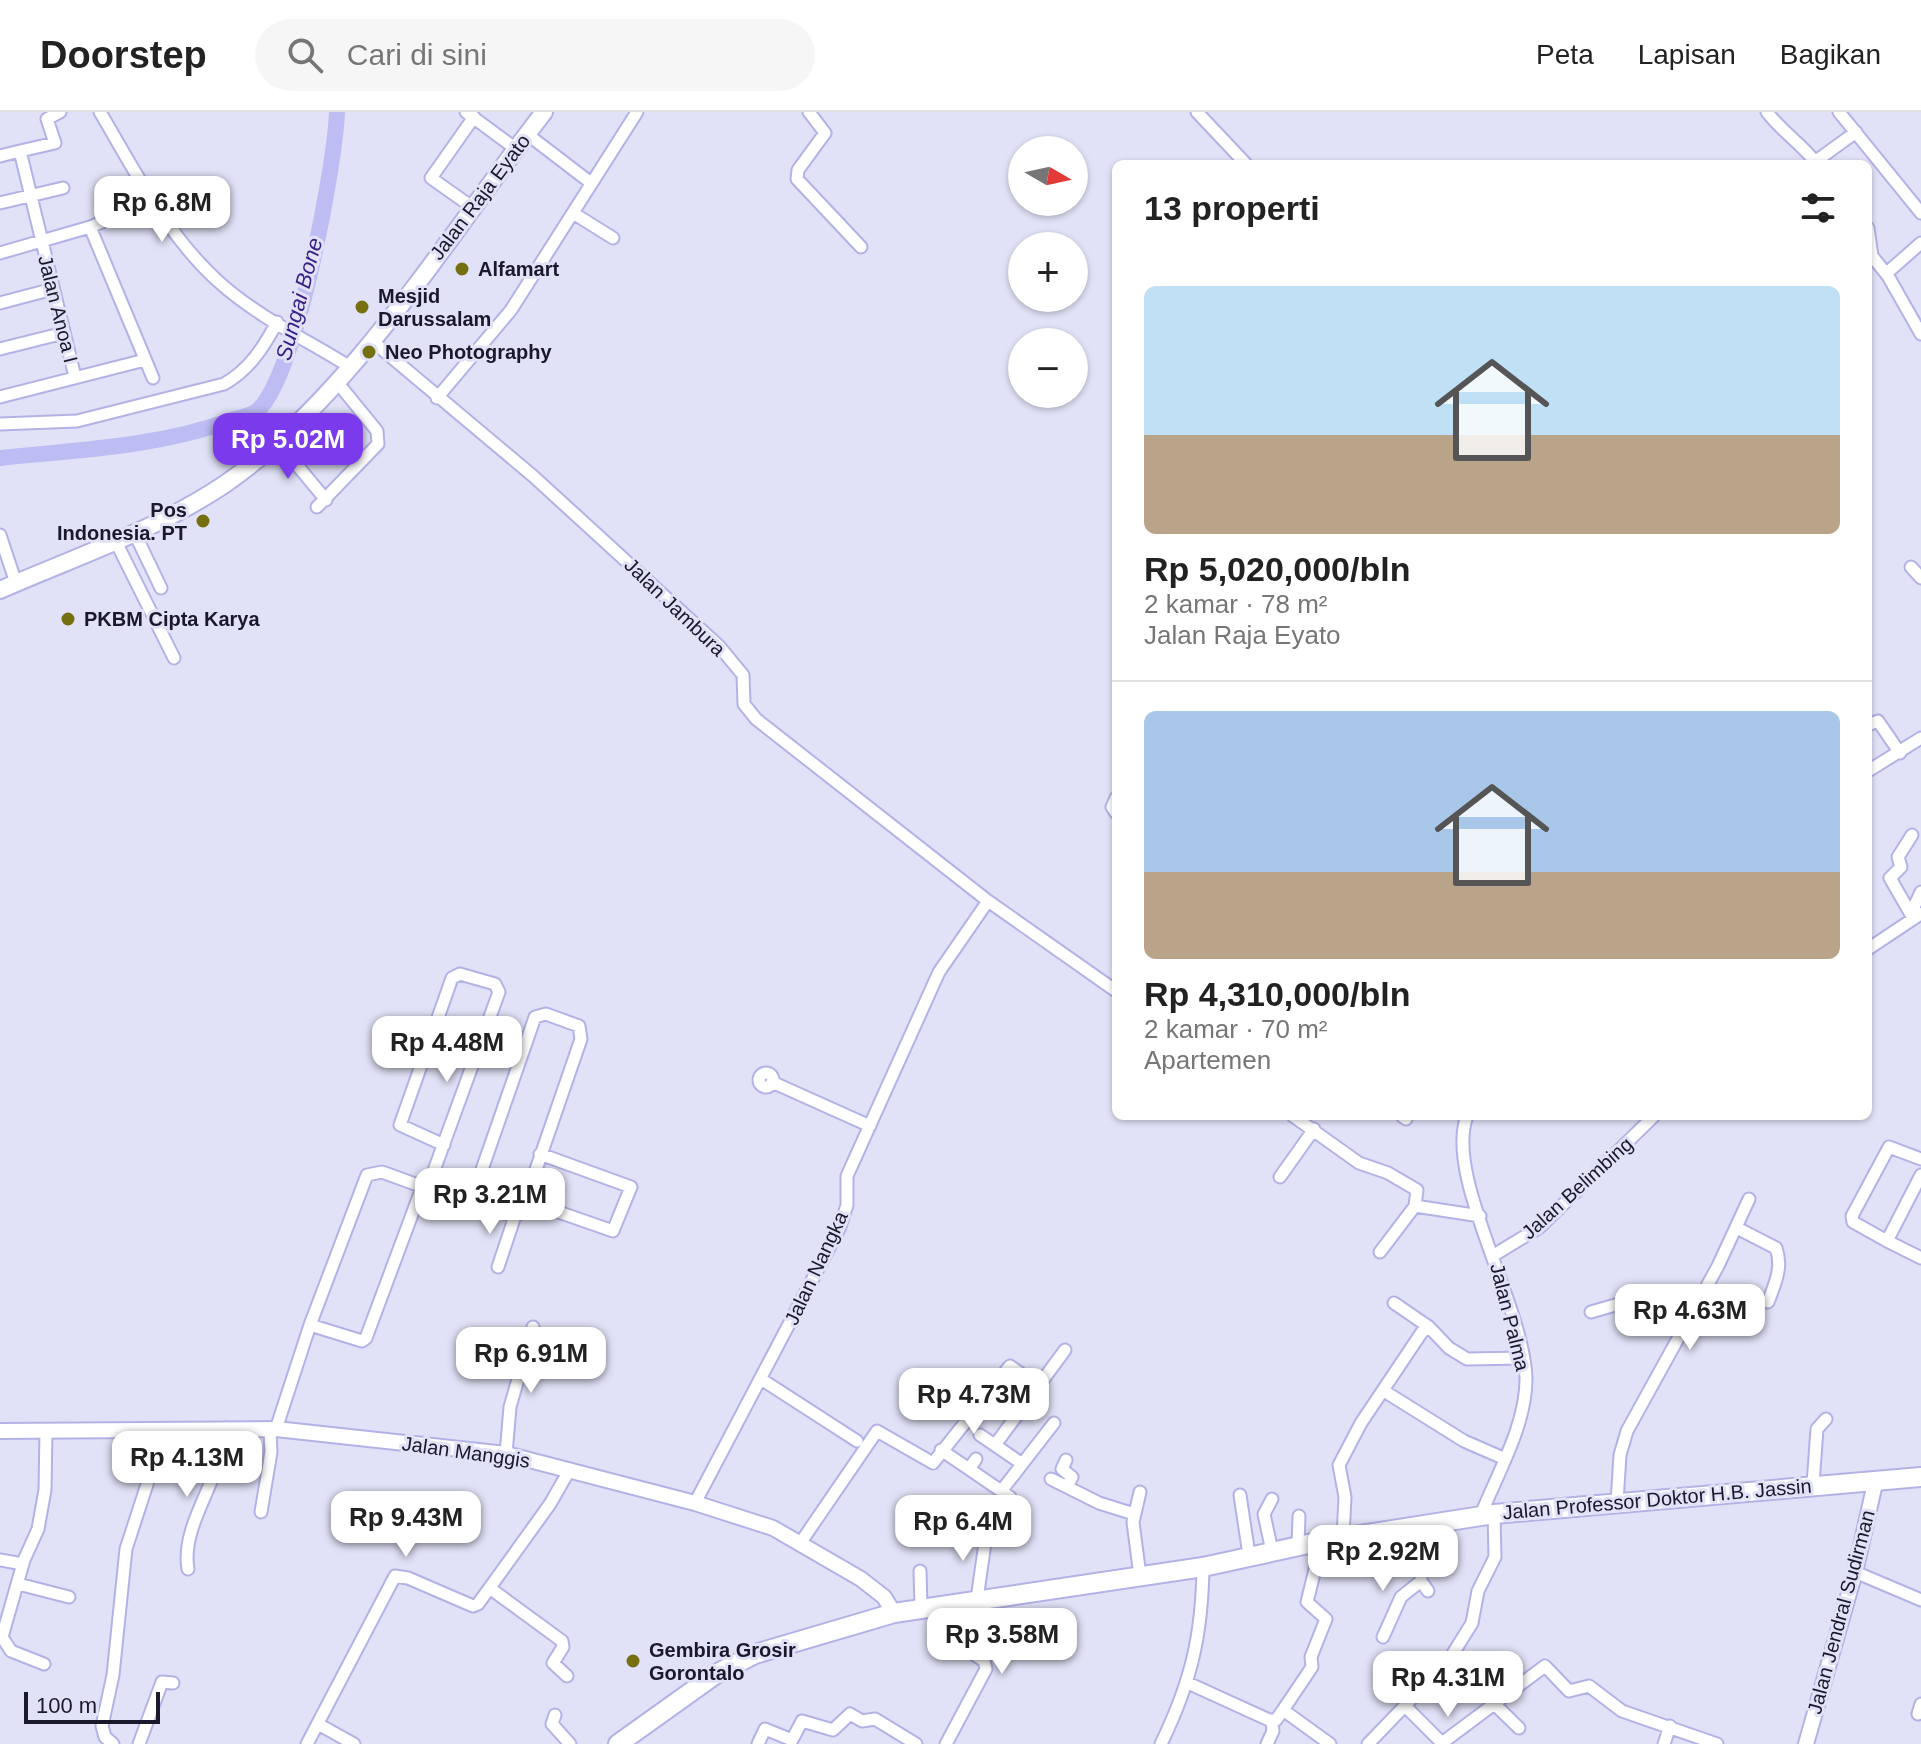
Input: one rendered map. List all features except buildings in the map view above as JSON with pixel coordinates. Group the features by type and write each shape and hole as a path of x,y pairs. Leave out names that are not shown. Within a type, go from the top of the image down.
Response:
{"highway":[{"name":"Jalan Professor Doktor H.B. Jassin","path":"618,1744 716,1674 755,1654 894,1613 1203,1567 1298,1545 1487,1516 1813,1484 1921,1477"}],"main road":[{"name":"Jalan Raja Eyato","path":"0,590 134,532 223,485 277,441 350,367 544,112"}],"street":[{"path":"0,156 55,143 47,119 60,112"},
{"path":"100,112 155,201 207,270 242,300 350,367"},
{"path":"437,398 511,310 637,112"},
{"path":"809,112 825,133 798,170 797,179 861,247"},
{"path":"1197,112 1242,160"},
{"path":"1767,112 1783,132 1802,144 1813,160"},
{"path":"1839,112 1921,213"},
{"path":"472,207 431,178 470,114 516,149"},
{"path":"1819,160 1856,132"},
{"path":"527,134 591,183"},
{"name":"Jalan Anoa I","path":"20,151 75,377"},
{"path":"0,203 63,188"},
{"path":"0,253 90,227 155,201"},
{"path":"573,213 613,238"},
{"path":"90,227 153,378"},
{"path":"1888,276 1921,243"},
{"path":"1872,260 1888,276 1921,334"},
{"path":"0,303 53,289"},
{"path":"0,424 77,421 224,384 239,376 253,360 278,322"},
{"path":"0,349 64,333"},
{"name":"Jalan Jambura","path":"371,340 545,486 695,625 741,672 744,704 756,719 988,901 1112,988"},
{"path":"0,397 145,360"},
{"path":"277,441 321,504 378,444 377,431 337,382"},
{"path":"134,532 161,588"},
{"path":"0,535 16,583"},
{"path":"115,540 174,658"},
{"path":"1911,567 1921,578"},
{"path":"1872,723 1878,721 1900,753"},
{"path":"1872,769 1921,738"},
{"path":"1912,835 1898,857 1901,867 1890,878 1918,916"},
{"path":"1918,916 1913,909 1921,892"},
{"name":"Jalan Nangka","path":"695,1503 840,1227 847,1205 847,1176 939,972 988,901"},
{"path":"1872,944 1918,916"},
{"path":"310,1325 362,1341 366,1338 444,1145 499,992 495,984 460,974 452,978 400,1125 444,1145"},
{"path":"261,1512 273,1429 367,1175 376,1171 426,1186 470,1204 515,1216 521,1213 582,1034 579,1026 546,1014 535,1017 470,1204"},
{"path":"772,1082 870,1126"},
{"path":"1299,1120 1359,1163 1388,1173 1418,1192 1415,1206 1380,1252"},
{"name":"Jalan Palma","path":"1466,1120 1460,1141 1461,1152 1494,1255 1526,1379 1522,1408 1503,1458 1487,1516"},
{"name":"Jalan Belimbing","path":"1494,1255 1540,1227 1650,1120"},
{"path":"1280,1177 1314,1129"},
{"path":"1921,1144 1917,1157 1889,1147 1852,1216 1853,1222 1921,1258"},
{"path":"527,1201 613,1231 631,1187 540,1154"},
{"path":"1887,1241 1921,1175"},
{"path":"1617,1502 1620,1455 1627,1431 1737,1228 1749,1199"},
{"path":"1415,1206 1480,1216"},
{"path":"498,1267 515,1216"},
{"path":"1737,1228 1776,1248 1779,1271 1768,1302"},
{"path":"1591,1312 1643,1297 1687,1321"},
{"path":"1394,1303 1467,1359 1523,1358"},
{"path":"506,1454 510,1407 533,1327"},
{"path":"1343,1537 1345,1497 1339,1465 1361,1423 1412,1346 1429,1327"},
{"path":"995,1445 1065,1350"},
{"path":"801,1542 877,1431 931,1463 1010,1366 1038,1386"},
{"path":"761,1379 857,1441"},
{"path":"1384,1391 1464,1441 1503,1458"},
{"path":"1813,1484 1817,1429 1826,1419"},
{"path":"1002,1490 1054,1423"},
{"path":"188,1569 191,1537 220,1467 226,1428"},
{"path":"113,1744 105,1737 102,1726 113,1675 126,1549 165,1429"},
{"name":"Jalan Manggis","path":"0,1431 273,1429 506,1454 763,1524 801,1542 869,1584 884,1597 894,1613"},
{"path":"44,1664 11,1651 2,1637 5,1610 38,1529 45,1490 46,1431"},
{"path":"980,1435 1021,1463"},
{"path":"941,1450 973,1464 1010,1497 985,1543 960,1646 984,1661 986,1669 946,1744"},
{"path":"1066,1460 1062,1469 1072,1477 1067,1487"},
{"path":"307,1744 395,1576 408,1578 473,1606 491,1589 570,1469"},
{"path":"1051,1479 1134,1514"},
{"name":"Jalan Jendral Sudirman","path":"1806,1744 1855,1572 1876,1479"},
{"path":"1140,1492 1134,1514 1140,1576"},
{"path":"1240,1495 1249,1555"},
{"path":"1272,1499 1264,1514 1272,1551"},
{"path":"1298,1545 1299,1516"},
{"path":"1368,1744 1449,1660 1472,1623 1478,1591 1493,1567 1487,1516"},
{"path":"1383,1637 1401,1597 1424,1586 1422,1525"},
{"path":"1272,1721 1312,1667 1311,1657 1326,1619 1307,1602 1322,1541"},
{"path":"0,1560 23,1564"},
{"path":"1161,1744 1188,1683 1202,1618 1203,1567"},
{"path":"920,1571 921,1608"},
{"path":"1855,1572 1921,1600"},
{"path":"18,1584 69,1597"},
{"path":"491,1589 562,1641 563,1647 553,1663 567,1676"},
{"path":"1449,1660 1519,1728"},
{"path":"1405,1706 1442,1744 1545,1666 1569,1691 1589,1686 1622,1711 1717,1744"},
{"path":"139,1744 162,1682 173,1683"},
{"path":"1188,1683 1272,1721"},
{"path":"1283,1710 1330,1744"},
{"path":"758,1744 765,1729 792,1740 802,1721 833,1730 850,1714 862,1721 875,1719 916,1744"},
{"path":"555,1715 552,1724 570,1744"},
{"path":"1267,1744 1273,1731 1272,1721"},
{"path":"318,1724 354,1744"},
{"path":"1664,1744 1670,1726"}],"waterway":[{"name":"Sungai Bone","path":"0,458 87,450 173,437 257,411 272,391 299,316 321,222 337,112"}],"place":[{"name":"Alfamart","path":"462,269"},
{"name":"Mesjid Darussalam","path":"362,307"},
{"name":"Neo Photography","path":"369,352"},
{"name":"Pos Indonesia. PT","path":"203,521"},
{"name":"PKBM Cipta Karya","path":"68,619"},
{"name":"Gembira Grosir Gorontalo","path":"633,1661"}]}
